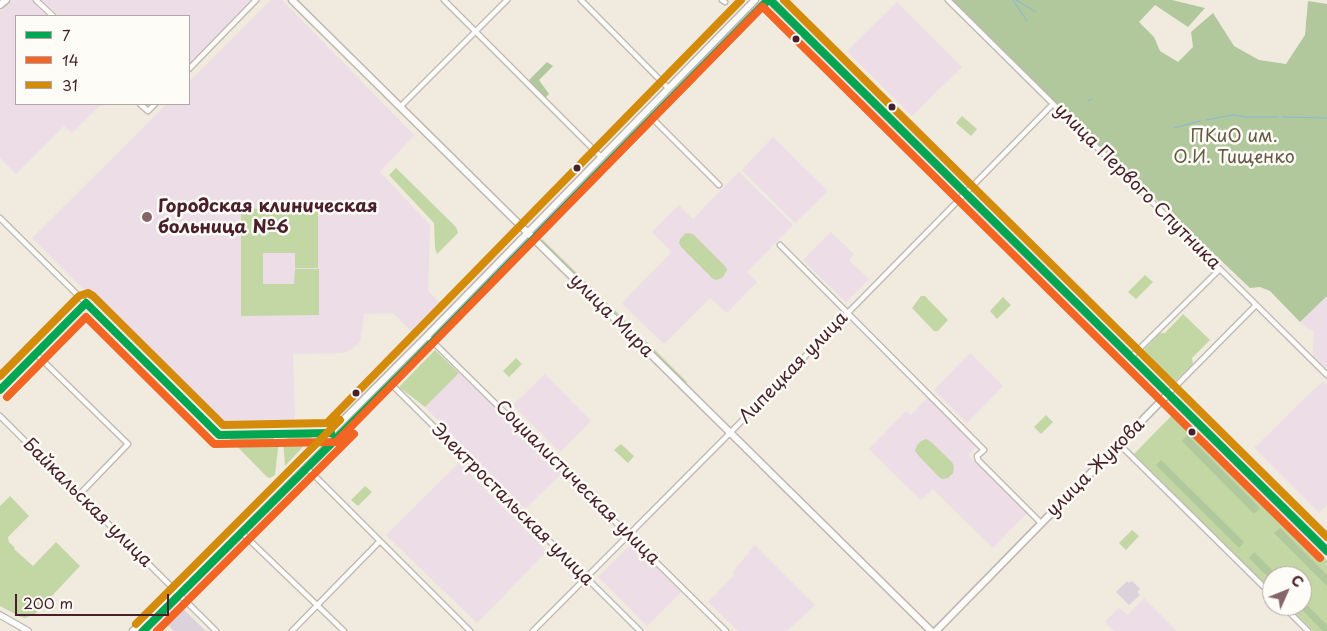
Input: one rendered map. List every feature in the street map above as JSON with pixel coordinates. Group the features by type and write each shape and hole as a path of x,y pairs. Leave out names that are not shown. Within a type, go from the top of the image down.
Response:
{"main road":[{"path":"0,6 6,0"},
{"name":"улица Мира","path":"292,0 931,631"},
{"path":"133,631 427,336 755,0"},
{"path":"143,631 433,342 769,0 1327,552"},
{"name":"улица Жукова","path":"936,631 1168,394"},
{"path":"280,484 285,490"}],"street":[{"path":"36,0 52,15"},
{"path":"190,68 256,0"},
{"path":"444,0 601,157"},
{"path":"400,107 507,0"},
{"path":"581,0 668,88"},
{"name":"улица Первого Спутника","path":"948,0 1327,375"},
{"name":"Липецкая улица","path":"532,631 730,433 1053,104"},
{"path":"141,105 148,112 154,105"},
{"path":"652,118 719,185"},
{"path":"0,218 219,435 331,433"},
{"path":"780,245 984,450 978,456 978,460 1041,523"},
{"path":"1131,357 1220,269"},
{"path":"0,390 86,303"},
{"name":"улица Жукова","path":"1168,394 1256,305"},
{"name":"Социалистическая улица","path":"427,336 726,631"},
{"path":"36,354 128,444 79,495"},
{"name":"Электростальская улица","path":"385,378 640,631"},
{"name":"Байкальская улица","path":"0,416 216,631"},
{"path":"1119,444 1262,585"},
{"path":"306,467 470,631"},
{"path":"242,533 344,631"},
{"path":"292,631 380,541"},
{"path":"0,615 28,631"},
{"path":"1293,616 1308,631"}],"shaded area":[{"path":"12,0 34,0 49,15 15,15 15,105 100,105 72,133 64,126 16,174 0,158 0,12"},
{"path":"42,0 252,0 190,64 190,15 58,15"},
{"name":"Городская клиническая больница №6","path":"271,0 282,0 414,135 380,172 430,225 428,291 441,304 413,333 393,313 364,314 360,342 351,350 343,353 293,354 295,424 220,425 32,238 166,105 190,105 190,81","holes":["241,209 318,268 295,253 263,253 263,284 295,284 319,315 241,315"]},
{"path":"897,2 962,67 912,116 847,51"},
{"path":"773,137 828,191 795,223 742,170"},
{"path":"739,172 793,225 747,272 757,282 727,313 710,298 664,344 622,303 672,252 652,232 679,205 693,219"},
{"path":"831,232 854,254 849,260 869,279 846,302 803,260"},
{"path":"1327,296 1327,369 1313,356 1314,331 1309,330 1300,322"},
{"path":"970,353 1003,386 967,423 934,390"},
{"path":"459,373 561,474 525,509 425,407"},
{"path":"545,374 591,421 560,452 513,405"},
{"path":"1323,381 1327,385 1327,505 1319,513 1254,448"},
{"path":"928,397 977,446 968,455 1027,513 993,548 933,489 921,500 869,449 906,411 911,415"},
{"path":"459,463 547,551 477,623 386,535"},
{"path":"632,543 681,592 647,626 598,577"},
{"path":"755,545 815,605 787,631 738,631 708,602 734,575 732,573"},
{"path":"1127,581 1129,583 1132,581 1140,589 1137,592 1140,595 1129,605 1116,592"},
{"path":"1144,598 1177,631 1114,631 1105,622 1119,607 1127,615"},
{"path":"179,605 206,631 174,631 163,621"}],"green space":[{"name":"ПКиО им. О.И. Тищенко","path":"950,0 1172,0 1205,8 1188,27 1155,5 1139,22 1154,37 1160,51 1178,62 1193,47 1191,32 1213,13 1234,46 1259,60 1286,64 1305,35 1308,1 1327,4 1327,296 1300,322 1270,291 1260,287 1250,288 1065,113"},
{"path":"751,9 754,10 539,230 537,228"},
{"path":"547,62 553,66 539,80 549,94 545,98 529,80"},
{"path":"962,116 977,129 971,136 956,123"},
{"path":"396,168 456,227 458,233 437,254 434,223 389,175"},
{"path":"318,208 318,268 295,268 295,253 263,253 263,284 294,284 295,269 319,269 319,315 241,316 241,209"},
{"path":"686,233 693,234 726,267 727,270 723,277 717,280 713,279 681,247 680,239"},
{"path":"542,239 581,277 578,280 539,242"},
{"path":"522,243 524,245 433,337 432,335"},
{"path":"1145,275 1153,282 1136,299 1128,292"},
{"path":"585,281 631,326 629,329 582,284"},
{"path":"921,296 925,296 948,320 938,331 934,331 912,308"},
{"path":"1003,297 1011,305 997,319 990,311"},
{"path":"1183,314 1210,340 1192,358 1193,364 1171,385 1140,354 1160,333 1165,333"},
{"path":"634,329 687,382 684,385 631,332"},
{"path":"435,350 459,373 425,407 399,387"},
{"path":"516,358 522,364 509,377 503,371"},
{"path":"377,389 380,391 285,485 285,481"},
{"path":"1174,413 1200,439 1203,437 1327,560 1327,631 1313,631 1298,616 1312,616 1312,566 1262,566 1262,581 1134,454"},
{"path":"1046,415 1053,422 1041,434 1034,427"},
{"path":"288,434 315,434 285,466 283,440 288,438"},
{"path":"272,435 275,440 279,440 275,475 270,478 227,436"},
{"path":"1187,435 1260,508 1254,514 1182,441"},
{"path":"926,439 952,462 954,467 953,473 948,478 942,479 938,476 915,451 917,445"},
{"path":"621,444 634,456 628,463 614,450"},
{"path":"1161,460 1244,542 1239,548 1156,465"},
{"path":"365,486 372,492 358,506 351,500"},
{"path":"278,489 280,491 181,590 180,588"},
{"path":"10,496 29,516 8,537 14,549 33,566 56,542 80,566 35,614 25,618 0,606 0,506"},
{"path":"1280,528 1327,575 1327,586 1312,571 1312,566 1307,566 1274,533"},
{"path":"1132,530 1139,536 1126,550 1119,543"},
{"path":"1254,552 1268,566 1262,566 1262,571 1249,558"},
{"path":"1312,610 1327,625 1327,631 1323,631 1308,616 1312,616"}],"waterway":[{"path":"1013,0 1027,21"},
{"path":"1016,0 1036,12"},
{"path":"1088,101 1092,99"},
{"path":"1206,120 1232,115 1278,117"},
{"path":"1282,117 1327,118"},
{"path":"1174,128 1200,121"}],"transit line":[{"name":"31","path":"0,376 79,296 88,293 223,425 327,423 741,0"},
{"name":"7","path":"143,631 411,364 768,0"},
{"name":"7","path":"770,0 1327,551"},
{"name":"31","path":"784,0 1327,537"},
{"name":"14","path":"7,397 86,317 214,444 336,442 762,7"},
{"name":"14","path":"763,7 1320,558"},
{"name":"7","path":"86,303 219,435 331,433"},
{"name":"7","path":"0,390 86,303"},
{"name":"31","path":"136,624 340,420"},
{"name":"14","path":"157,631 354,434"}],"place":[{"name":"Городская клиническая больница №6","path":"147,217"}]}
